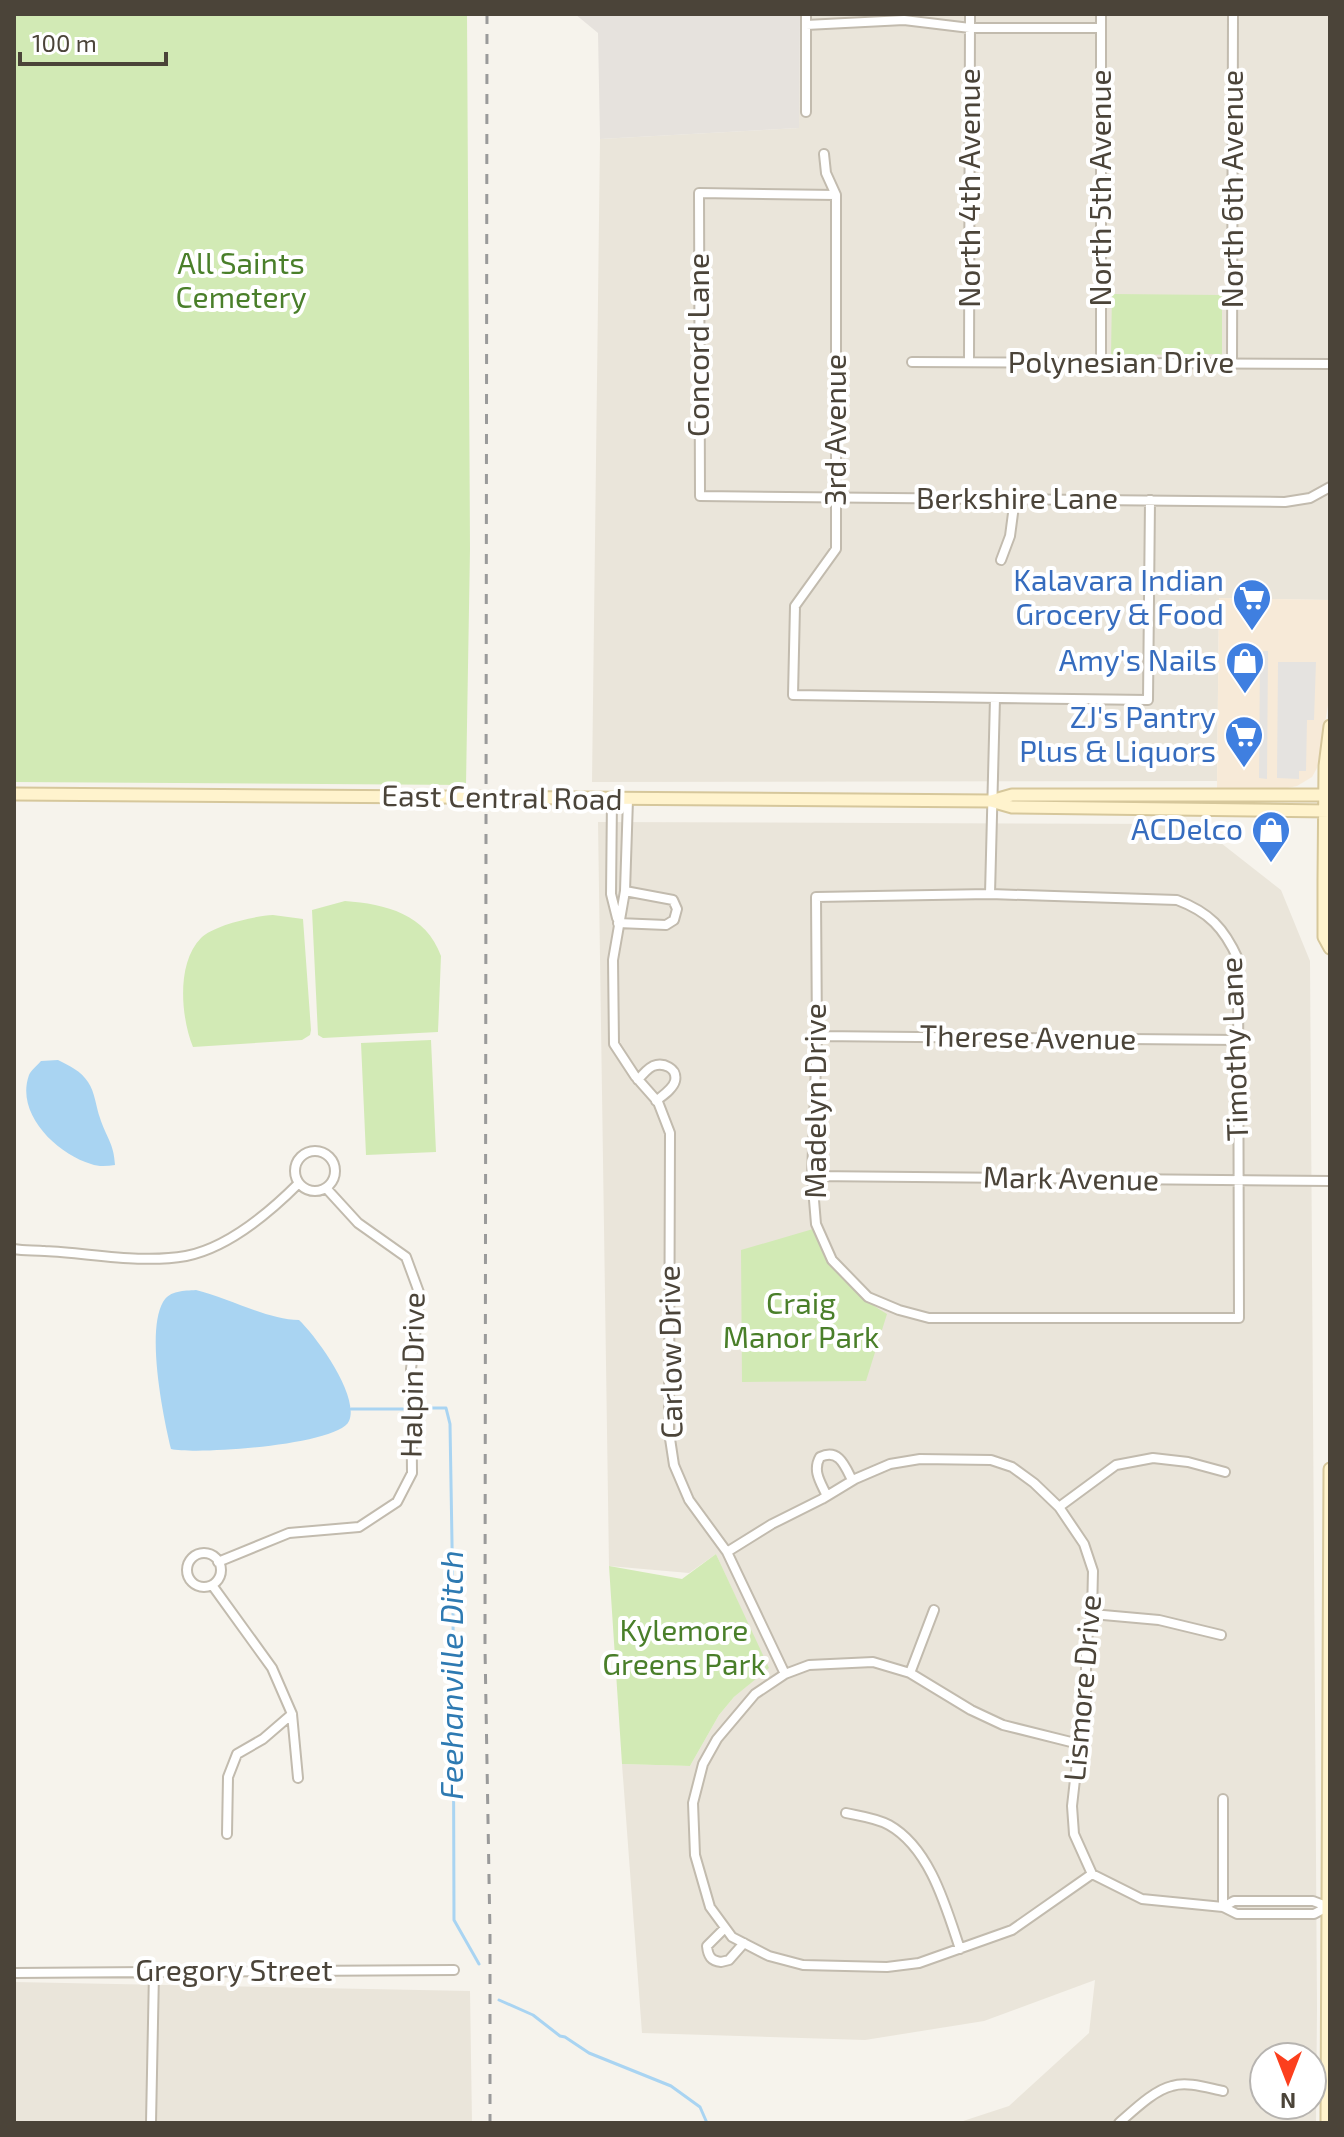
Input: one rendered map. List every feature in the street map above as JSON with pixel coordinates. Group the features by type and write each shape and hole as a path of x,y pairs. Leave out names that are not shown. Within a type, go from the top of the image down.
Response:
{"main road":[{"path":"1330,726 1325,766 1324,937 1330,948"},
{"name":"East Central Road","path":"14,794 991,801 1012,807 1327,811"},
{"name":"East Central Road","path":"991,801 1012,795 1327,795"},
{"path":"1327,2123 1330,1469"}],"street":[{"path":"806,14 806,112"},
{"name":"North 4th Avenue","path":"969,362 970,14"},
{"name":"North 5th Avenue","path":"1101,14 1101,363"},
{"name":"North 6th Avenue","path":"1232,363 1233,14"},
{"path":"806,25 904,20 970,28 1100,28"},
{"name":"3rd Avenue","path":"824,154 826,173 836,195 836,549 795,606 793,695 995,698"},
{"name":"Concord Lane","path":"700,496 699,193 836,195"},
{"name":"Polynesian Drive","path":"912,362 1330,364"},
{"name":"Berkshire Lane","path":"700,496 1285,502 1310,498 1330,487"},
{"path":"1001,560 1010,536 1015,498"},
{"path":"990,894 995,698 1148,700 1150,500"},
{"name":"Carlow Drive","path":"612,799 611,894 618,923"},
{"name":"Carlow Drive","path":"628,799 625,891 613,960 614,1044 656,1101 670,1133 669,1432 672,1454 689,1500 727,1552 785,1674"},
{"path":"618,923 666,925 674,920 677,909 673,900 625,891"},
{"name":"Timothy Lane","path":"816,897 990,894 1177,900 1208,915 1228,936 1238,959 1239,1318"},
{"name":"Madelyn Drive","path":"816,897 817,1036 812,1176 816,1224 832,1260 868,1297 929,1318 1239,1318"},
{"name":"Therese Avenue","path":"817,1036 1239,1040"},
{"path":"638,1080 654,1066 664,1064 670,1067 675,1081 656,1101"},
{"path":"311,1151 318,1151 330,1158 334,1177 326,1188 315,1191 299,1183 295,1170 299,1158 311,1151"},
{"name":"Mark Avenue","path":"812,1176 1330,1181"},
{"path":"14,1249 97,1257 186,1256 231,1238 286,1197 299,1183"},
{"name":"Halpin Drive","path":"218,1562 289,1533 359,1527 397,1502 412,1473 411,1369 420,1295 406,1257 358,1223 326,1188"},
{"path":"827,1496 817,1474 820,1457 832,1454 838,1457 852,1480"},
{"path":"1059,1507 1116,1465 1153,1458 1188,1462 1225,1472"},
{"name":"Lismore Drive","path":"727,1552 852,1480 890,1464 920,1459 991,1460 1012,1467 1034,1483 1059,1507 1084,1544 1093,1571 1092,1614 1086,1644 1086,1712 1072,1806 1074,1834 1092,1874"},
{"path":"201,1554 211,1555 218,1562 220,1574 212,1585 203,1587 193,1584 187,1566 192,1558 201,1554"},
{"path":"212,1585 272,1668 292,1714 298,1778"},
{"path":"910,1673 934,1610"},
{"path":"1092,1614 1159,1620 1221,1635"},
{"path":"1079,1744 1003,1725 971,1710 910,1673 873,1662 809,1665 785,1674 755,1694 717,1739 703,1764 693,1803 695,1855 710,1907 732,1937 769,1956 803,1965 887,1967 919,1963 1012,1930 1092,1874 1142,1899 1223,1907 1234,1901 1313,1901 1329,1907"},
{"path":"227,1834 228,1777 237,1754 263,1739 292,1714"},
{"path":"1223,1799 1223,1907"},
{"path":"846,1813 889,1825 917,1849 944,1899 960,1949"},
{"path":"725,1928 707,1946 711,1958 721,1962 729,1960 744,1943"},
{"name":"Gregory Street","path":"14,1973 454,1970"},
{"path":"151,2123 154,1972"},
{"path":"1119,2123 1149,2098 1172,2085 1223,2091"}],"shaded area":[{"path":"575,14 800,14 799,128 600,139 598,33"},
{"path":"800,14 1330,14 1330,600 1219,598 1217,781 592,782 600,139 799,128"},
{"path":"1219,598 1330,600 1330,693 1320,753 1312,777 1297,786 1217,788"},
{"path":"1268,651 1267,779 1259,778 1260,654"},
{"path":"1278,662 1316,662 1314,720 1307,720 1306,771 1299,771 1299,779 1277,778"},
{"path":"598,822 1176,824 1221,843 1281,890 1310,961 1317,2041 1248,2041 1248,2121 1316,2123 957,2123 1009,2106 1089,2033 1095,1980 984,2021 865,2040 642,2033 622,1764 690,1766 719,1715 734,1697 768,1668 716,1554 689,1573 609,1566"},
{"path":"14,1982 470,1991 472,2123 14,2123"}],"green space":[{"name":"All Saints Cemetery","path":"14,14 467,14 470,549 466,785 14,782"},
{"path":"1112,294 1222,295 1222,354 1111,355"},
{"path":"345,901 375,905 403,914 425,930 434,942 441,956 438,1032 323,1038 318,1035 312,910"},
{"path":"273,915 303,919 310,1035 302,1040 193,1047 183,991 184,976 193,949 201,938 215,929 246,919"},
{"path":"431,1040 436,1152 366,1155 361,1043"},
{"name":"Craig Manor Park","path":"813,1229 826,1256 842,1278 887,1314 866,1381 742,1382 741,1250"},
{"name":"Kylemore Greens Park","path":"716,1554 769,1668 734,1697 719,1715 690,1766 622,1764 609,1566 682,1579"}],"water":[{"path":"58,1060 79,1072 90,1086 115,1165 94,1165 78,1159 53,1142 34,1118 26,1090 29,1075 41,1061"},
{"path":"196,1290 261,1313 299,1320 316,1339 342,1382 351,1410 349,1421 340,1429 295,1442 208,1451 171,1449 158,1374 158,1316 169,1295"}],"waterway":[{"name":"Feehanville Ditch","path":"419,1408 446,1408 450,1424 454,1920 479,1964"},
{"name":"Feehanville Ditch","path":"351,1409 403,1409"},
{"name":"Feehanville Ditch","path":"499,2000 533,2015 589,2053 671,2086 700,2107 707,2123"}],"railway":[{"path":"487,14 485,1648 490,2123"}],"place":[{"name":"Kalavara Indian Grocery & Food","path":"1252,632"},
{"name":"Amy's Nails","path":"1245,695"},
{"name":"ZJ's Pantry Plus & Liquors","path":"1244,769"},
{"name":"ACDelco","path":"1271,864"}]}
